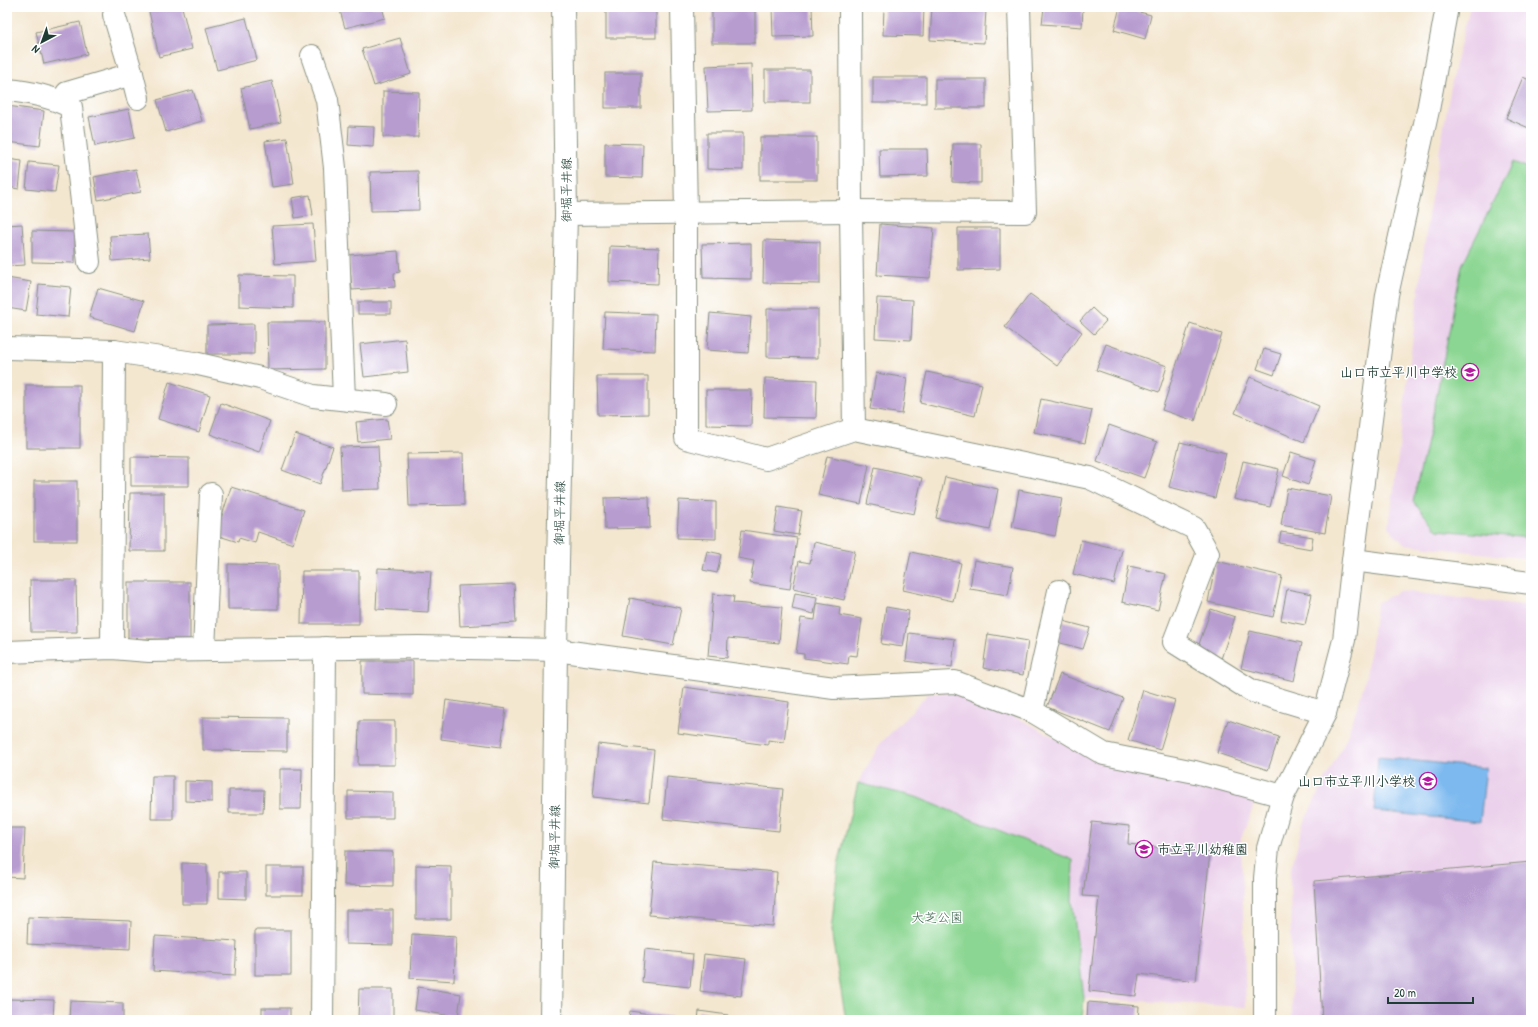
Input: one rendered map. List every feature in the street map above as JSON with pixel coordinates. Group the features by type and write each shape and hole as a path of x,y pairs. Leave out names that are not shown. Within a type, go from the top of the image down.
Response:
{"street":[{"name":"御堀平井線","path":"551,1020 556,650 566,214 563,7"},
{"path":"682,7 686,212 686,438 766,459 854,429 1090,478 1194,528 1208,553 1174,642 1252,691 1325,713"},
{"path":"850,7 854,429"},
{"path":"566,214 851,211 1025,212 1018,7"},
{"path":"1265,1020 1265,878 1268,848 1283,796 1325,713 1344,640 1352,560 1387,295 1428,110 1447,7"},
{"path":"114,15 138,98"},
{"path":"312,56 328,100 335,168 344,399"},
{"path":"62,102 66,93 132,74"},
{"path":"7,90 23,91 54,98 71,107 90,262"},
{"path":"7,348 114,351 194,362 260,378 313,396 386,404"},
{"path":"112,648 114,351"},
{"path":"204,650 211,494"},
{"path":"1352,560 1531,583"},
{"path":"1032,711 1059,591"},
{"path":"7,652 112,648 149,651 419,647 556,650 834,688 955,682 1032,711 1104,754 1195,772 1283,796"},
{"path":"322,1020 325,648"}],"shaded area":[{"name":"山口市立平川中学校","path":"1470,7 1531,7 1531,559 1404,544 1389,528 1428,216 1454,69"},
{"name":"山口市立平川小学校","path":"1399,591 1531,606 1531,1020 1292,1020 1290,872 1303,824 1346,739 1359,702 1366,676 1377,603"},
{"name":"市立平川幼稚園","path":"956,691 1024,721 1093,758 1220,788 1256,799 1241,839 1246,1007 1084,998 1072,900 1073,860 916,797 858,783 880,744 928,694"}],"green space":[{"path":"1513,162 1531,169 1531,538 1437,530 1413,501 1431,424 1462,265"},
{"name":"大芝公園","path":"858,783 916,797 1073,860 1072,900 1084,998 1082,1020 846,1020 831,931 838,865"}],"water":[{"path":"1378,757 1486,768 1480,822 1374,811"}],"building":[{"path":"148,7 182,7 192,49 159,57"},
{"path":"339,7 382,7 385,18 345,28"},
{"path":"606,7 656,7 656,38 606,38"},
{"path":"772,7 812,7 813,36 773,37"},
{"path":"884,7 924,7 923,36 883,35"},
{"path":"932,7 986,10 984,43 930,40"},
{"path":"1044,7 1083,7 1082,27 1042,24"},
{"path":"1120,7 1151,15 1145,39 1114,30"},
{"path":"712,8 755,8 755,43 712,43"},
{"path":"246,18 257,60 217,70 206,28"},
{"path":"80,22 87,54 44,64 36,32"},
{"path":"400,38 411,74 374,86 362,49"},
{"path":"751,64 752,110 708,111 706,66"},
{"path":"765,70 810,70 810,102 765,102"},
{"path":"605,73 641,73 641,108 605,108"},
{"path":"873,77 926,77 926,103 873,103"},
{"path":"1523,77 1531,81 1531,129 1506,118"},
{"path":"935,79 986,79 986,108 935,108"},
{"path":"272,81 281,122 250,129 241,88"},
{"path":"193,90 202,121 166,132 157,100"},
{"path":"383,91 419,92 418,137 383,137"},
{"path":"7,106 44,111 40,146 7,142"},
{"path":"129,109 135,138 95,146 89,117"},
{"path":"349,126 374,127 373,147 348,145"},
{"path":"707,133 743,133 743,170 707,169"},
{"path":"760,137 817,137 817,180 760,180"},
{"path":"287,138 294,184 272,187 265,141"},
{"path":"605,143 643,144 642,178 605,177"},
{"path":"953,144 981,144 981,183 952,182"},
{"path":"879,149 927,149 928,176 880,177"},
{"path":"7,159 22,161 19,189 7,187"},
{"path":"29,162 59,165 55,192 26,189"},
{"path":"136,169 141,192 98,200 94,177"},
{"path":"418,171 419,210 371,211 370,172"},
{"path":"310,195 313,215 295,218 292,198"},
{"path":"22,224 25,265 7,266 7,225"},
{"path":"313,224 316,261 275,264 272,226"},
{"path":"880,224 934,228 930,278 877,275"},
{"path":"958,228 1000,228 1000,269 958,270"},
{"path":"32,231 75,232 75,263 32,262"},
{"path":"148,234 150,258 112,261 110,236"},
{"path":"764,240 820,242 820,284 763,283"},
{"path":"751,243 751,279 703,278 702,244"},
{"path":"610,246 659,248 658,284 609,282"},
{"path":"398,251 400,272 394,273 395,287 352,290 349,255"},
{"path":"239,275 293,276 293,308 239,306"},
{"path":"7,278 31,282 26,311 7,308"},
{"path":"39,284 71,287 68,317 36,314"},
{"path":"98,288 144,301 135,331 89,317"},
{"path":"1030,294 1082,332 1057,366 1005,327"},
{"path":"877,298 913,300 911,340 875,338"},
{"path":"358,302 391,302 391,314 358,314"},
{"path":"1092,308 1106,321 1094,334 1080,321"},
{"path":"767,309 818,309 818,358 767,357"},
{"path":"605,312 656,314 655,351 603,349"},
{"path":"710,313 751,317 748,353 707,350"},
{"path":"267,322 325,322 325,369 268,370"},
{"path":"1190,323 1222,334 1195,421 1162,410"},
{"path":"254,324 254,354 207,354 207,325"},
{"path":"405,339 408,372 364,377 360,344"},
{"path":"1106,344 1167,366 1159,392 1096,370"},
{"path":"1264,349 1281,354 1274,375 1257,369"},
{"path":"927,372 982,384 975,416 920,403"},
{"path":"876,373 907,378 902,414 870,409"},
{"path":"597,376 648,376 648,414 598,415"},
{"path":"1250,377 1319,406 1304,442 1235,413"},
{"path":"765,378 817,380 816,418 764,417"},
{"path":"169,382 210,395 199,432 158,419"},
{"path":"26,385 80,385 80,448 26,448"},
{"path":"706,390 752,390 751,426 706,425"},
{"path":"1041,399 1092,410 1085,443 1034,432"},
{"path":"221,403 270,421 259,452 210,434"},
{"path":"387,419 390,439 358,442 356,422"},
{"path":"1109,425 1157,442 1144,478 1097,461"},
{"path":"295,434 333,447 320,484 282,470"},
{"path":"1180,442 1226,453 1215,498 1169,487"},
{"path":"378,446 380,489 342,490 340,447"},
{"path":"1291,452 1316,460 1308,485 1283,476"},
{"path":"463,453 464,505 409,506 407,454"},
{"path":"827,456 869,465 861,504 818,495"},
{"path":"131,457 189,458 189,486 131,486"},
{"path":"1243,461 1279,469 1270,507 1234,499"},
{"path":"875,467 922,478 914,514 867,504"},
{"path":"945,477 998,489 990,530 936,518"},
{"path":"34,481 77,481 77,541 34,541"},
{"path":"231,487 304,510 293,544 258,532 255,543 239,538 238,542 216,535"},
{"path":"1287,488 1331,496 1325,533 1281,525"},
{"path":"1019,490 1062,498 1055,536 1012,527"},
{"path":"130,493 164,493 164,551 129,551"},
{"path":"649,497 650,528 605,529 604,498"},
{"path":"679,500 716,502 716,539 677,538"},
{"path":"778,507 802,511 798,535 774,531"},
{"path":"742,530 797,538 790,589 750,583 754,561 738,558"},
{"path":"1281,532 1313,537 1311,549 1279,543"},
{"path":"1081,540 1122,550 1114,584 1073,574"},
{"path":"814,542 855,551 844,600 793,588 799,561 810,563"},
{"path":"707,551 721,554 717,573 703,570"},
{"path":"911,552 961,563 953,601 903,590"},
{"path":"974,560 1013,567 1008,595 970,589"},
{"path":"1216,561 1282,576 1273,617 1208,602"},
{"path":"228,564 278,565 278,609 228,609"},
{"path":"1129,566 1166,574 1158,610 1122,602"},
{"path":"378,568 431,571 428,612 376,609"},
{"path":"302,571 359,571 359,624 301,624"},
{"path":"30,580 76,580 77,632 31,632"},
{"path":"128,582 190,582 190,639 128,639"},
{"path":"514,584 516,623 460,626 458,586"},
{"path":"1287,589 1312,594 1305,625 1281,620"},
{"path":"795,593 817,597 814,614 792,609"},
{"path":"713,594 734,596 733,603 782,607 779,643 728,638 727,658 708,656"},
{"path":"630,598 681,608 673,645 623,636"},
{"path":"817,603 840,607 839,615 862,619 857,656 849,655 848,664 804,658 804,654 796,653 801,618 815,620"},
{"path":"886,607 909,611 903,647 881,644"},
{"path":"1211,609 1235,617 1220,662 1196,653"},
{"path":"1063,621 1090,628 1083,649 1057,642"},
{"path":"1250,631 1302,643 1294,681 1241,668"},
{"path":"909,633 955,639 952,667 906,661"},
{"path":"988,634 1028,641 1023,675 983,668"},
{"path":"362,661 413,661 413,695 362,694"},
{"path":"1060,674 1123,698 1110,732 1047,707"},
{"path":"684,687 789,702 784,742 768,740 768,745 678,733"},
{"path":"1143,690 1175,700 1160,750 1128,740"},
{"path":"446,700 506,709 501,747 441,739"},
{"path":"203,717 287,718 287,751 203,750"},
{"path":"1228,720 1279,737 1268,770 1217,753"},
{"path":"359,721 395,721 395,765 358,765"},
{"path":"598,744 654,750 649,803 593,797"},
{"path":"280,769 302,769 301,809 280,809"},
{"path":"152,776 173,776 173,819 151,819"},
{"path":"667,777 783,789 779,831 663,819"},
{"path":"185,781 212,782 212,802 185,801"},
{"path":"229,790 264,790 263,813 229,813"},
{"path":"348,791 393,792 393,818 348,818"},
{"path":"1092,822 1129,826 1128,844 1210,853 1196,981 1139,974 1136,996 1089,991 1099,897 1083,896"},
{"path":"7,828 25,828 23,878 7,877"},
{"path":"345,851 393,852 393,886 344,885"},
{"path":"654,862 777,872 773,926 649,915"},
{"path":"1531,862 1531,1020 1322,1020 1314,881"},
{"path":"182,863 207,864 207,904 182,904"},
{"path":"416,865 451,866 451,919 416,919"},
{"path":"266,867 303,867 303,895 266,895"},
{"path":"219,872 246,872 246,899 219,898"},
{"path":"346,910 393,910 393,945 346,944"},
{"path":"28,917 131,921 130,949 27,944"},
{"path":"255,930 291,930 291,975 255,975"},
{"path":"412,934 456,937 454,981 410,978"},
{"path":"155,936 237,941 235,976 153,971"},
{"path":"645,949 693,954 690,987 642,982"},
{"path":"704,954 746,959 741,996 700,991"},
{"path":"418,987 461,994 458,1017 415,1010"},
{"path":"359,989 393,989 393,1020 358,1020"},
{"path":"7,999 54,1000 53,1020 7,1020"},
{"path":"70,1001 123,1003 123,1020 69,1020"},
{"path":"1088,1002 1139,1006 1138,1020 1087,1020"},
{"path":"262,1008 290,1008 290,1020 262,1020"},
{"path":"630,1011 686,1019 686,1020 629,1020"},
{"path":"699,1011 728,1015 727,1020 698,1020"}],"place":[{"name":"山口市立平川中学校","path":"1470,372"},
{"name":"山口市立平川小学校","path":"1428,781"},
{"name":"市立平川幼稚園","path":"1144,849"}]}
